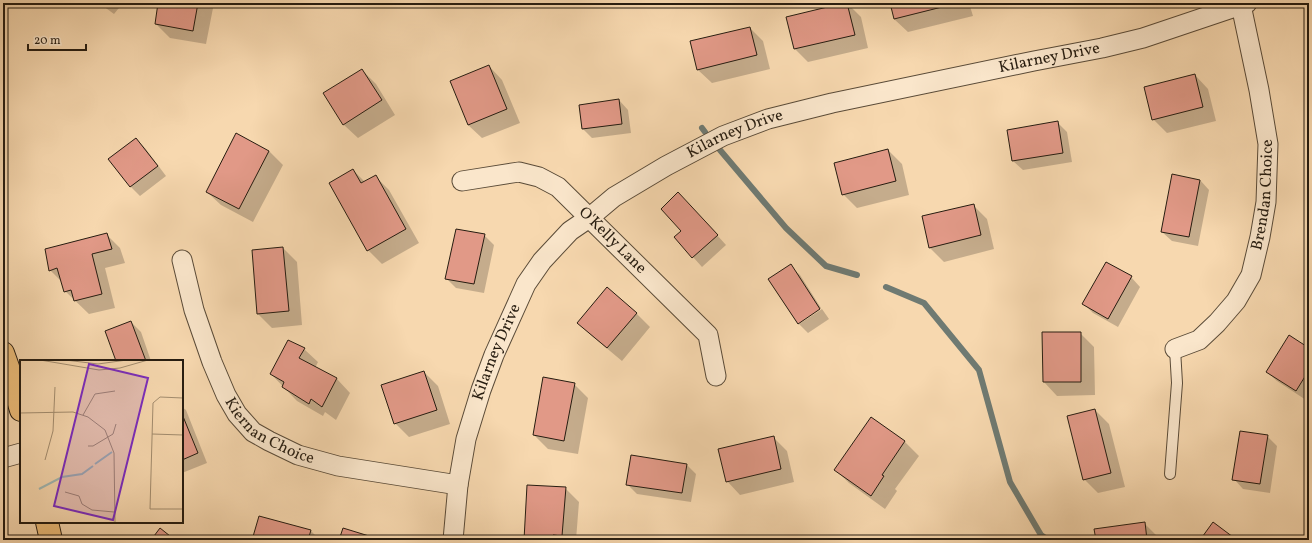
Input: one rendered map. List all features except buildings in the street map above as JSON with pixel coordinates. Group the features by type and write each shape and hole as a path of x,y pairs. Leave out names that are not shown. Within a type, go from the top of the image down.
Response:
{"main road":[{"path":"3,353 20,407"},
{"path":"47,523 51,540"}],"street":[{"name":"Kilarney Drive","path":"453,540 458,485 466,439 494,354 526,284 542,261 570,231 589,218 614,197 666,166 723,136 768,119 832,103 1102,48 1143,38 1244,4"},
{"name":"Brendan Choice","path":"1175,349 1199,340 1217,323 1236,301 1251,275 1260,237 1266,202 1268,144 1244,4"},
{"name":"O'Kelly Lane","path":"462,181 519,172 538,177 558,187 708,336 716,376"},
{"name":"Kiernan Choice","path":"182,260 194,310 212,362 237,414 253,432 298,455 338,466 458,485"},
{"path":"3,458 20,453"}],"lane":[{"path":"1170,474 1177,383 1175,349"}],"waterway":[{"path":"702,128 705,132"},
{"path":"720,150 786,228 826,266 857,275"},
{"path":"886,287 924,303 979,370 1010,482 1041,535 1048,540"}]}
